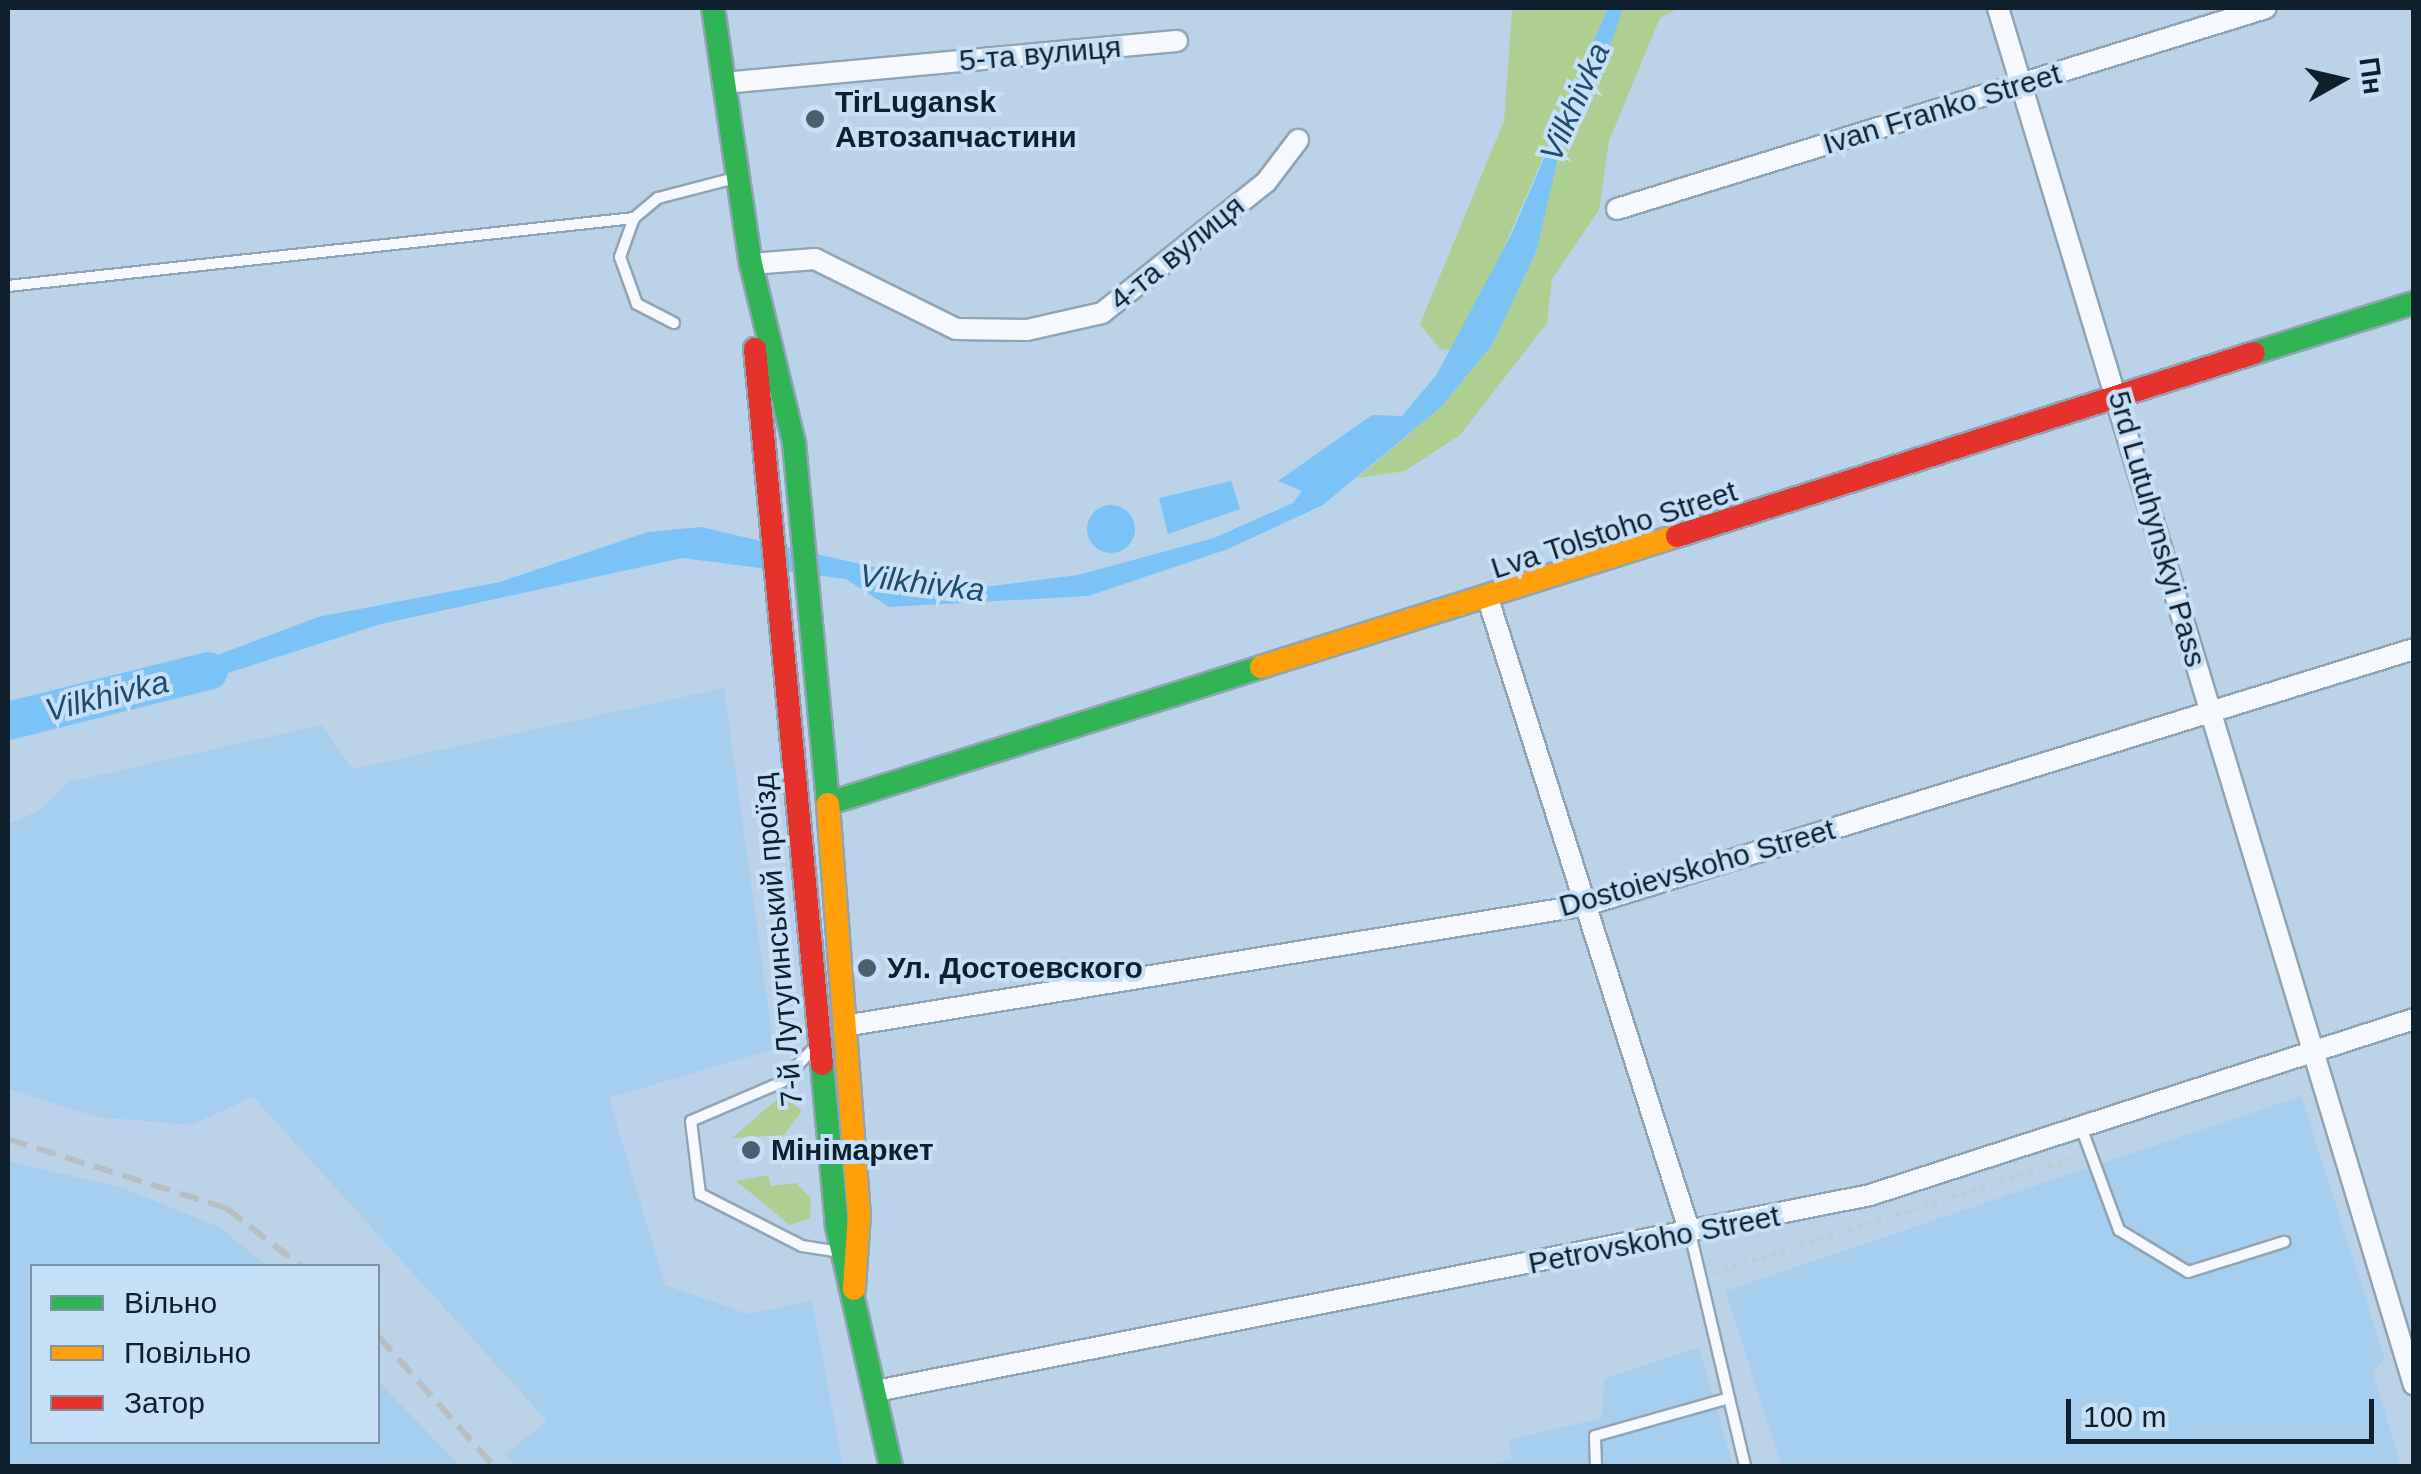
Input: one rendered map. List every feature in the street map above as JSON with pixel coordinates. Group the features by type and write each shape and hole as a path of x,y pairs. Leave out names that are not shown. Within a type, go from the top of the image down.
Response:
{"main road":[{"path":"713,8 750,264"},
{"name":"7-й Лутугинський проїзд","path":"750,264 794,443 816,642 859,1213 854,1290"},
{"name":"7-й Лутугинський проїзд","path":"750,264 761,450 815,1046 844,1252 891,1466"},
{"name":"Lva Tolstoho Street","path":"830,804 1489,602 2414,303"}],"street":[{"name":"5rd Lutuhynskyi Pass","path":"1998,8 2414,1385"},
{"name":"Ivan Franko Street","path":"1618,209 2266,8"},
{"name":"5-та вулиця","path":"724,83 1177,41"},
{"name":"4-та вулиця","path":"750,264 815,259 956,329 1026,330 1102,314 1266,182 1298,140"},
{"path":"1489,602 1690,1233"},
{"name":"Dostoievskoho Street","path":"844,1026 1586,905 2414,649"},
{"name":"Petrovskoho Street","path":"876,1391 1870,1196 2414,1019"}],"lane":[{"path":"674,324 637,304 620,257 634,218 658,198 737,178"},
{"path":"8,286 634,218"},
{"path":"815,1046 782,1082 691,1122 700,1194 802,1246 844,1252"},
{"path":"2082,1127 2119,1230 2188,1272 2284,1242"},
{"path":"1690,1233 1726,1399 1745,1466"},
{"path":"1596,1466 1595,1436 1726,1399"}],"path":[{"path":"1702,1277 2090,1152"}],"shaded area":[{"path":"724,688 774,1049 609,1098 665,1285 748,1314 812,1301 843,1466 516,1466 505,1455 547,1421 253,1097 191,1125 98,1117 8,1089 8,824 41,810 69,782 321,725 353,769"},
{"path":"2301,1096 2385,1359 2373,1372 2401,1466 1782,1466 1725,1291"},
{"path":"8,1161 123,1188 219,1227 265,1264 30,1264 30,1444 380,1444 380,1383 460,1466 8,1466"},
{"path":"1699,1347 1733,1466 1481,1466 1512,1460 1509,1440 1602,1418 1604,1379"}],"green space":[{"path":"1512,8 1608,8 1498,261 1450,350 1440,349 1420,324 1504,121"},
{"path":"1623,8 1679,8 1660,18 1609,141 1599,210 1552,279 1547,323 1460,435 1405,471 1357,478 1441,407 1492,345 1536,252 1549,185"},
{"path":"782,1095 802,1111 784,1135 732,1138"},
{"path":"768,1175 771,1186 796,1183 811,1198 810,1218 790,1225 736,1181"}],"water":[{"name":"Vilkhivka","path":"1608,8 1623,8 1608,52 1558,159 1536,252 1492,345 1441,407 1323,505 1228,549 1088,596 889,607 846,579 682,558 381,624 165,693 159,677 318,617 500,582 648,532 701,527 968,589 1078,575 1214,538 1293,503 1302,491 1278,481 1372,415 1402,416 1437,374 1512,233"},
{"path":"1231,481 1240,509 1168,534 1159,498"},
{"path":"1111,505 1128,512 1135,529 1128,546 1111,553 1094,546 1087,529 1094,512"}],"waterway":[{"name":"Vilkhivka","path":"8,721 209,671"}],"railway":[{"path":"8,1139 226,1208 298,1264"},
{"path":"380,1338 494,1466"}],"traffic: fast":[{"path":"713,8 751,264 794,443 828,804"},
{"path":"2254,353 2414,303"},
{"path":"830,803 1261,667"},
{"path":"822,1064 837,1227 891,1466"}],"traffic: slow":[{"path":"1261,667 1677,536"},
{"path":"828,804 859,1213 854,1289"}],"traffic: jam":[{"path":"755,349 822,1064"},
{"path":"1677,536 2254,353"}],"place":[{"name":"TirLugansk Автозапчастини","path":"815,119"},
{"name":"Ул. Достоевского","path":"867,968"},
{"name":"Мінімаркет","path":"751,1150"}]}
